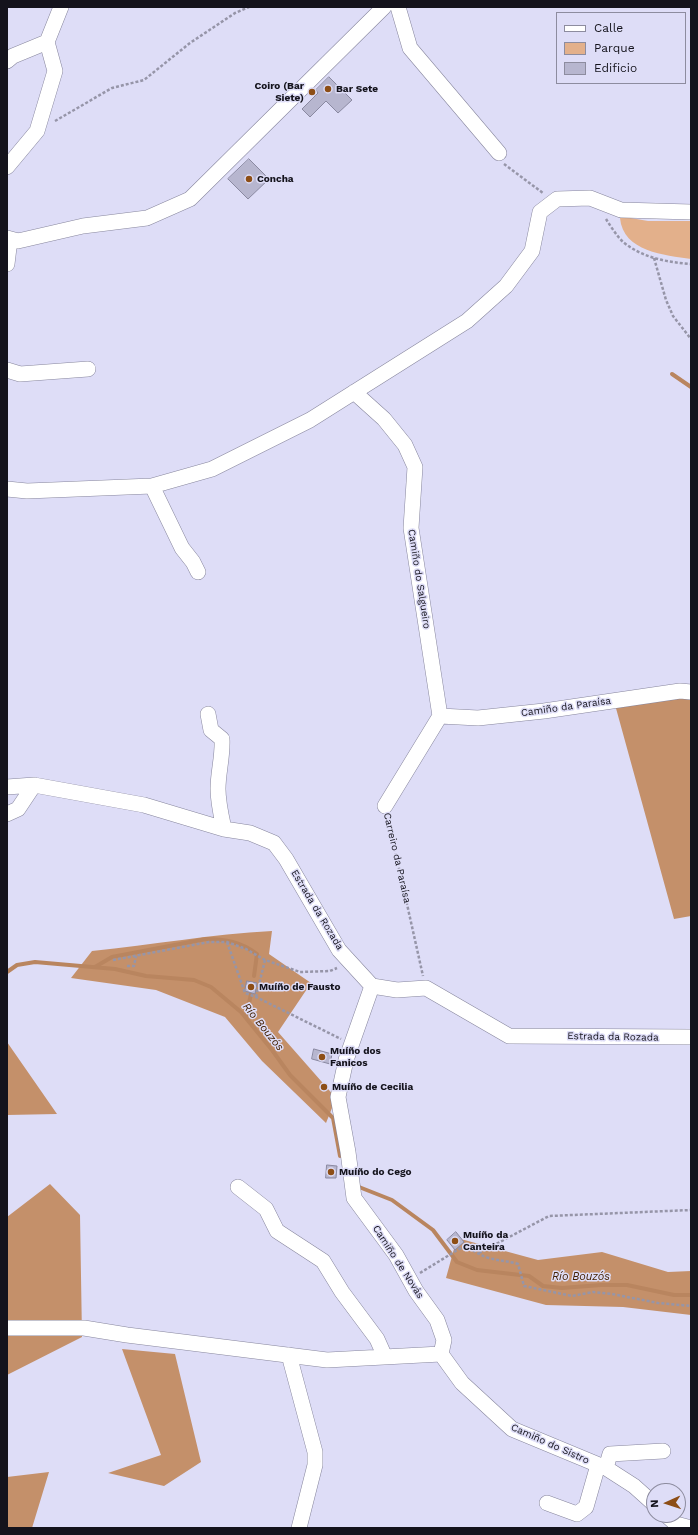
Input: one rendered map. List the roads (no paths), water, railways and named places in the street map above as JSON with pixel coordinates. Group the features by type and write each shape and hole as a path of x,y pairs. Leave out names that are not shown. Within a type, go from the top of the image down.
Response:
{"street":[{"path":"7,166 37,131 55,71 47,42 61,7"},
{"path":"7,264 8,239 18,241 83,226 147,218 190,199 384,7"},
{"path":"398,7 410,48 499,154"},
{"path":"7,61 13,56 47,42"},
{"path":"7,489 27,491 152,486 212,469 310,420 466,321 506,286 532,251 540,212 557,199 590,198 621,210 691,212"},
{"path":"7,370 20,374 88,370"},
{"name":"Camiño do Salgueiro","path":"354,392 384,419 406,445 415,467 411,528 440,716"},
{"path":"152,486 182,548 194,562 198,572"},
{"name":"Camiño da Paraísa","path":"440,716 478,718 680,691 691,692"},
{"path":"208,714 211,730 222,739 223,754 218,788 220,812 224,829"},
{"name":"Carreiro da Paraísa","path":"385,806 440,716"},
{"path":"7,814 18,809 34,785"},
{"name":"Estrada da Rozada","path":"7,787 34,785 144,805 224,829 250,833 274,843 286,859 339,950 372,986 397,990 426,988 509,1036 691,1037"},
{"name":"Camiño de Novás","path":"372,986 352,1044 338,1097 348,1152 354,1198 381,1233 437,1320 444,1340 441,1354"},
{"path":"238,1187 266,1209 277,1231 323,1261 342,1292 377,1339 385,1357"},
{"path":"7,1328 84,1328 126,1336 327,1360 441,1354"},
{"name":"Camiño do Sistro","path":"441,1354 462,1383 512,1429 602,1467 634,1486 646,1497"},
{"path":"289,1355 315,1452 315,1465 299,1528"},
{"path":"547,1503 577,1514 586,1507 602,1467 610,1454 663,1451"},
{"path":"675,1523 691,1528"}],"waterway":[{"path":"672,374 691,387"},
{"path":"95,967 112,957 206,939 213,939 239,944 257,954 254,976"},
{"name":"Río Bouzós","path":"7,972 17,965 35,962 115,969 146,976 194,980 211,987 241,1012 290,1075 333,1118 340,1156"},
{"path":"246,1017 251,994"},
{"name":"Río Bouzós","path":"359,1187 392,1200 433,1230 457,1262 477,1270 529,1276 543,1286 562,1288 627,1285 674,1295 691,1295"}],"place":[{"name":"Bar Sete","path":"328,89"},
{"name":"Coiro (Bar Siete)","path":"312,92"},
{"name":"Concha","path":"249,179"},
{"name":"Muíño de Fausto","path":"251,987"},
{"name":"Muíño dos Fanicos","path":"322,1057"},
{"name":"Muíño de Cecilia","path":"324,1087"},
{"name":"Muíño do Cego","path":"331,1172"},
{"name":"Muíño da Canteira","path":"455,1241"}]}
